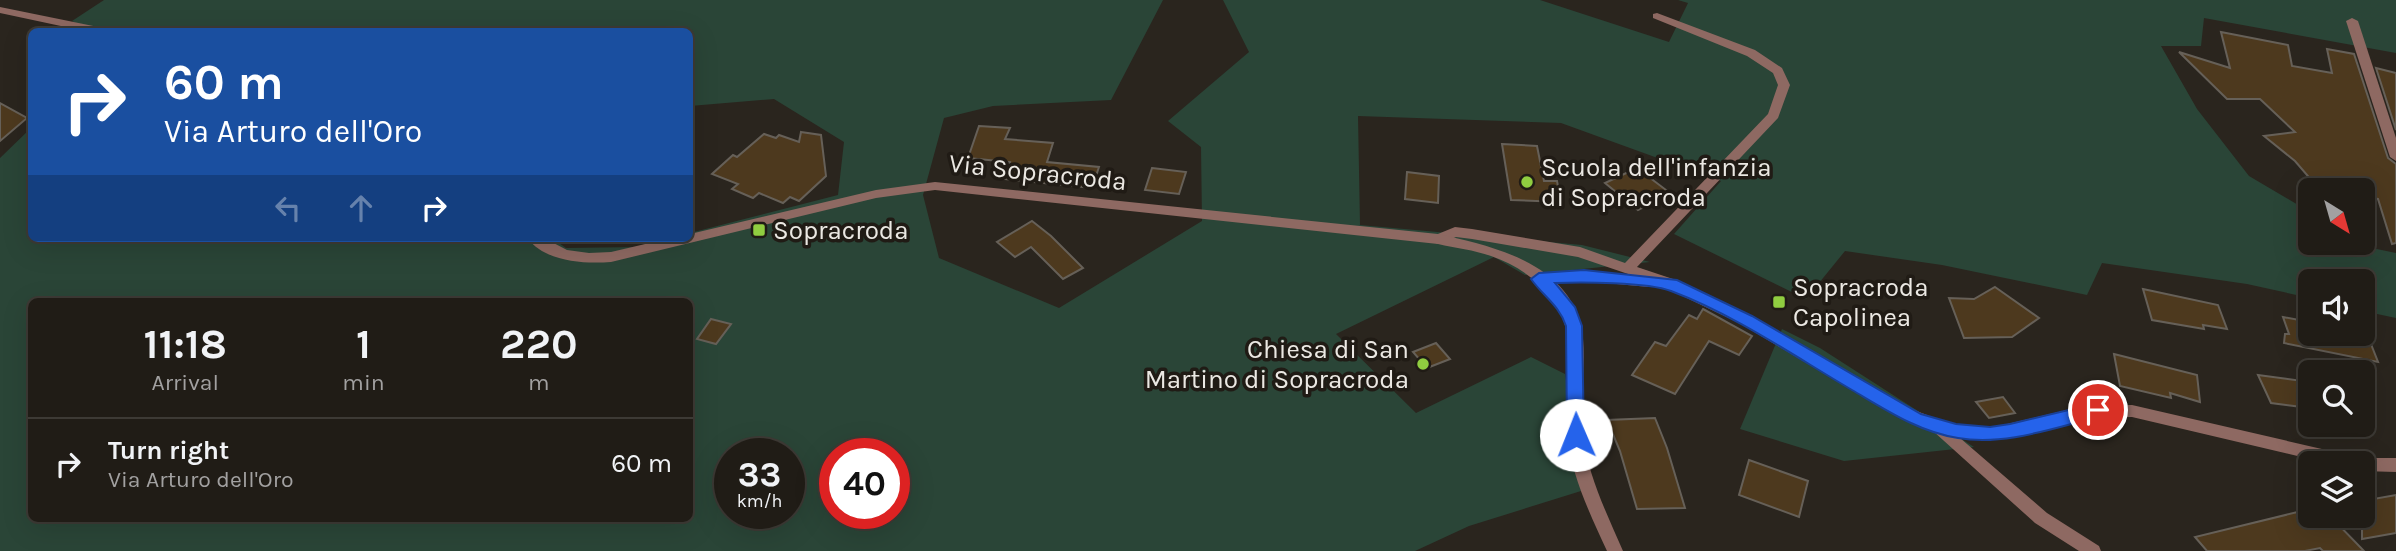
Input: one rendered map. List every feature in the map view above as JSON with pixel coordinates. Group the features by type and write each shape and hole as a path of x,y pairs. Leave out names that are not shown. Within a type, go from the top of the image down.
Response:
{"street":[{"path":"0,10 88,28"},
{"path":"1628,268 1774,115 1784,85 1778,71 1751,53 1657,16"},
{"path":"2352,22 2396,157"},
{"name":"Via Sopracroda","path":"693,238 876,194 935,186 1438,239 1505,256 1539,279 1558,296 1569,311 1574,326 1576,435 1587,482 1615,551"},
{"path":"1438,239 1455,232 1472,234 1580,252 1628,268 1671,284 1746,320 1896,409 1956,431 1990,434 2084,412 2132,411 2305,451"},
{"name":"Via Sopracroda","path":"540,242 558,254 575,258 611,257 674,242"},
{"path":"1539,279 1584,276 1671,284"},
{"path":"1937,426 2041,518 2093,551"},
{"path":"2375,464 2396,465"}],"green space":[{"path":"104,0 1163,0 1111,100 993,106 944,118 923,195 939,258 1059,308 1202,221 1201,147 1168,121 1249,52 1223,0 1540,0 1669,42 1688,3 1678,0 2396,0 2396,53 2204,18 2201,46 2161,46 2197,109 2249,176 2298,205 2298,256 2375,256 2375,249 2396,253 2396,318 2375,314 2375,269 2298,269 2298,295 2247,284 2102,263 2087,295 1942,265 1845,251 1806,299 1674,234 1721,181 1561,123 1358,116 1360,225 1582,245 1650,262 1525,275 1494,257 1336,334 1416,413 1531,357 1565,374 1581,491 1469,526 1415,551 0,551 0,158 28,131 28,242 558,242 566,248 635,247 654,242 693,242 693,232 838,195 844,142 774,99 693,106 693,28 84,28 72,21"},
{"path":"1782,329 1820,348 1974,447 1844,461 1740,429"}],"building":[{"path":"2221,32 2288,45 2292,66 2332,73 2327,49 2354,54 2388,158 2396,164 2396,243 2392,244 2378,199 2375,199 2375,178 2310,178 2295,161 2264,136 2295,132 2260,99 2227,99 2179,52 2230,68"},
{"path":"2376,68 2396,73 2396,130"},
{"path":"0,103 27,118 0,141"},
{"path":"979,126 1010,128 1005,139 1053,143 1047,162 1099,167 1092,188 1004,179 1010,162 968,158"},
{"path":"801,132 821,135 826,176 799,201 790,197 783,203 759,193 753,198 732,189 738,184 712,174 733,155 737,157 764,134 776,138 779,135 799,142"},
{"path":"1502,144 1537,146 1544,181 1557,181 1561,202 1511,200"},
{"path":"1152,168 1186,172 1179,194 1145,190"},
{"path":"1637,168 1670,193 1638,210 1605,183"},
{"path":"1407,172 1439,176 1438,203 1405,199"},
{"path":"1032,221 1083,268 1063,279 1031,247 1015,257 997,242"},
{"path":"1995,287 2039,318 2012,337 1964,338 1949,298 1974,299"},
{"path":"2143,289 2218,305 2227,329 2203,325 2204,329 2152,320"},
{"path":"1703,309 1752,336 1739,355 1709,341 1675,394 1632,375 1655,342 1666,346 1689,315 1697,319"},
{"path":"2283,317 2298,320 2298,346 2284,343 2285,334 2289,334"},
{"path":"711,319 731,324 716,344 697,339"},
{"path":"1436,343 1450,359 1427,368 1413,352"},
{"path":"2299,346 2372,346 2378,362"},
{"path":"2114,354 2197,375 2200,402 2170,393 2171,398 2120,386"},
{"path":"2258,375 2298,380 2298,406 2271,403"},
{"path":"2003,397 2015,413 1989,418 1976,402"},
{"path":"1655,418 1685,508 1637,509 1620,451 1607,420"},
{"path":"1749,460 1808,481 1799,517 1739,495"},
{"path":"2396,495 2396,533 2362,539 2362,528 2375,528 2375,499"},
{"path":"2298,512 2298,528 2342,528 2364,551 2323,551 2320,548 2305,551 2207,551 2195,537"}],"place":[{"name":"Scuola dell'infanzia di Sopracroda","path":"1527,182"},
{"name":"Sopracroda","path":"759,230"},
{"name":"Sopracroda Capolinea","path":"1779,302"},
{"name":"Chiesa di San Martino di Sopracroda","path":"1423,364"}],"route":[{"path":"1576,435 1574,326 1569,311 1558,296 1539,279 1584,276 1671,284 1792,345 1915,419 1956,431 1990,434 2098,410"}]}
